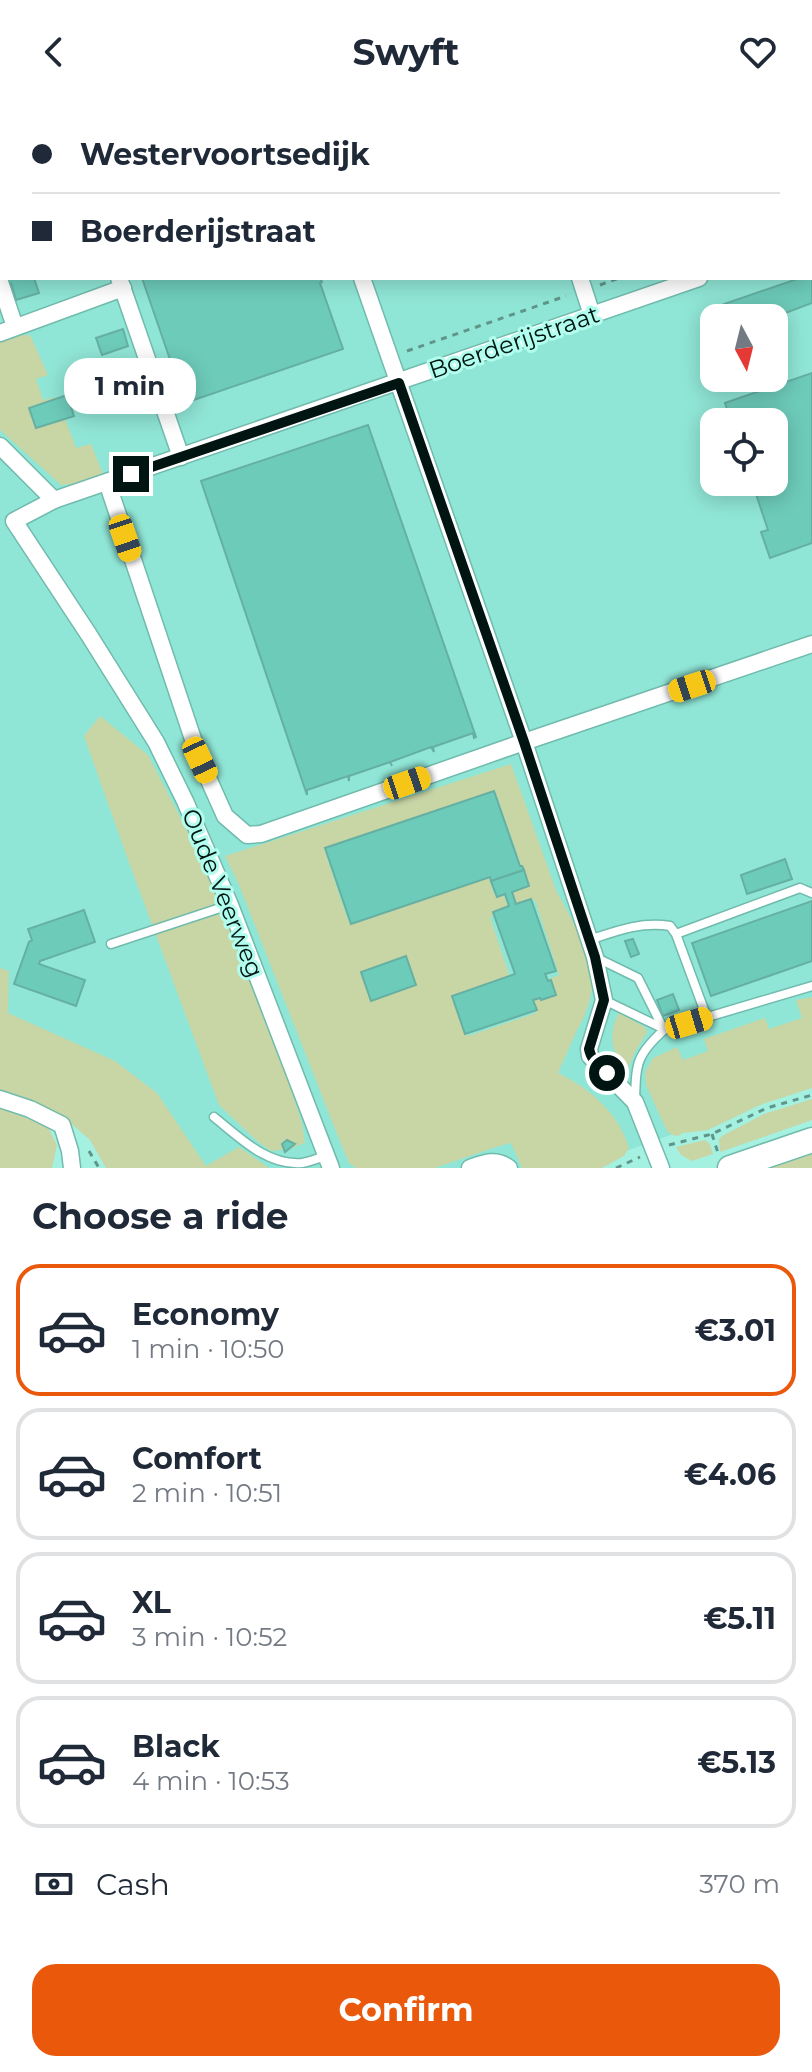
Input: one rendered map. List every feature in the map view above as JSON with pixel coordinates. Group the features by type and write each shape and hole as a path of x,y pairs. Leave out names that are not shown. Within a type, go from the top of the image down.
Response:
{"main road":[{"path":"730,1168 812,1140"}],"street":[{"path":"363,280 524,742 595,957 604,1000 589,1049 590,1056 635,1102 661,1168"},
{"name":"Boerderijstraat","path":"14,521 54,500 693,280"},
{"path":"0,282 7,330 121,283 181,457"},
{"path":"582,284 592,315"},
{"path":"0,446 54,500"},
{"path":"107,482 200,760 225,816 247,835 261,834 812,644"},
{"name":"Oude Veerweg","path":"14,521 156,742 185,801 230,905 328,1162"},
{"path":"0,1099 62,1125 72,1168"},
{"path":"57,1168 63,1139 62,1125"},
{"path":"470,1168 491,1161 501,1162 509,1168"}],"lane":[{"path":"676,934 800,888 812,893"},
{"path":"111,944 230,905"},
{"path":"589,940 632,926 670,926 676,934 707,1018"},
{"path":"595,957 638,978 664,1030"},
{"path":"635,1102 636,1068 651,1041 664,1030 812,986"},
{"path":"604,1000 664,1030"},
{"name":"Oude Veerweg","path":"214,1117 247,1144 271,1158 302,1163 328,1162"}],"path":[{"path":"390,357 582,284 607,280"},
{"path":"616,1168 681,1140 712,1134 767,1108 812,1095"}],"shaded area":[{"path":"0,280 812,280 812,1084 579,1168 128,1168 83,1101 0,1076"},
{"path":"30,335 48,375 36,379 43,400 57,397 76,448 91,444 105,479 61,485 0,430 0,339"},
{"path":"100,716 148,755 227,908 302,1123 305,1143 290,1149 271,1151 219,1105 84,736"},
{"path":"511,764 556,890 579,933 593,980 584,1017 558,1073 592,1094 611,1113 629,1148 624,1156 602,1168 522,1168 511,1143 435,1168 356,1168 349,1163 225,856","holes":["497,796 527,883 512,889 517,905 535,900 559,975 549,979 554,994 533,1001 536,1013 468,1036 456,999 511,980 490,917 509,910 503,892 494,894 488,875 348,921 325,852"]},
{"path":"0,968 9,971 8,1013 115,1061 157,1093 206,1166 239,1147 269,1168 106,1168 90,1140 60,1114 0,1090"},
{"path":"812,997 812,1088 760,1105 708,1130 678,1136 667,1131 646,1085 645,1072 653,1058 677,1047 683,1060 708,1051 704,1039 765,1018 769,1029 802,1018 796,1000"},
{"path":"619,1013 645,1027 647,1032 628,1068 614,1050 612,1035"},
{"path":"812,1099 812,1120 720,1152 719,1139 722,1136 764,1114"},
{"path":"0,1107 48,1127 57,1145 52,1168 0,1168"},
{"path":"705,1140 713,1154 692,1161 681,1155 676,1147"},
{"path":"812,1150 812,1168 761,1168"}],"building":[{"path":"3,280 35,280 39,293 16,300 11,283 5,285"},
{"path":"143,280 321,280 343,349 185,403"},
{"path":"794,280 812,280 812,303 788,312 788,304 724,304"},
{"path":"123,329 128,346 102,355 96,338"},
{"path":"812,373 812,543 770,558 761,532 768,530 757,496 788,496 788,408 727,408 725,403 757,392 788,392 788,381"},
{"path":"67,395 74,416 36,428 29,408"},
{"path":"368,425 476,737 473,733 433,747 434,752 431,747 349,776 349,781 348,776 307,790 307,795 201,481"},
{"path":"494,791 524,870 491,881 490,877 351,924 325,848"},
{"path":"785,859 792,879 747,894 741,875"},
{"path":"524,870 529,886 512,892 516,904 531,899 556,971 545,974 548,981 551,980 556,995 533,1000 537,1010 465,1034 452,996 515,974 493,912 509,906 505,894 497,897 491,881"},
{"path":"812,901 812,961 711,996 692,943"},
{"path":"84,910 95,942 40,961 39,964 85,980 76,1006 14,984 32,940 28,929"},
{"path":"633,939 639,954 631,957 625,941"},
{"path":"406,956 416,985 371,1001 361,972"},
{"path":"673,994 679,1010 663,1016 657,1000"},
{"path":"287,1140 295,1144 285,1152 282,1144"}],"route":[{"path":"131,474 399,383 595,957 604,1000 589,1049 590,1056 607,1073"}]}
